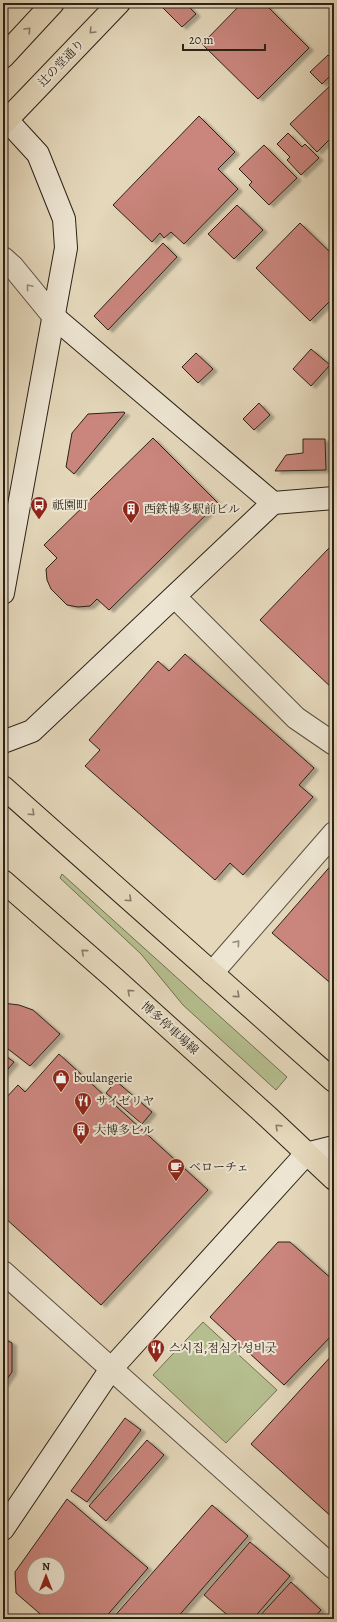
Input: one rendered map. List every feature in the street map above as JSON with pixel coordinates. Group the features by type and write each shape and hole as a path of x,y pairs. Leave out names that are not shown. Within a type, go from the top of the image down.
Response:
{"main road":[{"path":"3,57 53,3"},
{"name":"辻の堂通り","path":"4,120 119,3"},
{"path":"3,787 334,1081"},
{"name":"博多停車場線","path":"3,881 120,983 334,1179"}],"street":[{"path":"3,593 66,248 64,219 38,154 4,120"},
{"path":"3,258 13,267 54,317 273,502"},
{"path":"3,742 32,732 273,502 334,498"},
{"path":"175,597 296,718 334,744"},
{"path":"212,973 334,833"},
{"path":"3,1530 111,1369 306,1154 334,1147"},
{"path":"3,1272 334,1568"}],"green space":[{"path":"62,874 287,1077 276,1090 183,1005 141,954 60,878"},
{"path":"203,1322 277,1390 226,1443 153,1375"}],"building":[{"path":"166,3 185,3 196,14 182,27 163,8"},
{"path":"242,3 264,3 309,48 258,99 202,44"},
{"path":"328,55 334,61 334,72 322,84 310,72"},
{"path":"334,82 334,135 317,152 290,124"},
{"path":"199,116 235,152 218,169 238,189 184,244 171,232 164,238 160,233 152,242 113,205"},
{"path":"288,133 302,147 305,144 319,158 301,175 287,160 290,157 277,144"},
{"path":"264,145 297,178 269,205 249,185 252,182 239,169"},
{"path":"237,205 263,230 234,259 208,234"},
{"path":"300,223 334,256 334,297 310,321 256,268"},
{"path":"163,243 177,257 108,330 94,316"},
{"path":"311,349 330,365 311,386 293,369"},
{"path":"196,353 213,369 198,383 182,367"},
{"path":"259,403 270,415 254,430 243,419"},
{"path":"125,413 74,474 66,467 72,433 88,414"},
{"name":"西鉄博多駅前ビル","path":"153,438 218,503 109,610 97,599 90,606 78,607 67,605 51,589 47,580 46,569 57,558 44,545"},
{"path":"303,439 325,439 326,470 275,471 286,455 303,453"},
{"path":"329,548 334,552 334,690 260,620"},
{"path":"185,654 314,768 299,785 313,797 243,875 230,863 215,880 85,766 100,750 89,740 158,661 169,671"},
{"path":"334,862 334,986 272,933"},
{"path":"3,1003 19,1005 33,1010 60,1034 30,1066 3,1045"},
{"path":"3,1054 14,1062 3,1075"},
{"name":"大博多ビル","path":"59,1054 208,1190 101,1305 3,1216 3,1101 18,1085 25,1092"},
{"path":"116,1081 152,1112 142,1124 106,1093"},
{"path":"278,1242 290,1242 334,1281 334,1333 284,1385 210,1317"},
{"path":"3,1338 12,1343 12,1372 3,1385"},
{"path":"334,1353 334,1519 251,1444"},
{"path":"125,1418 141,1430 87,1502 71,1491"},
{"path":"147,1440 164,1455 106,1521 89,1506"},
{"path":"67,1499 148,1568 104,1619 46,1619 16,1593 15,1572 26,1557 26,1596 66,1596 66,1556 26,1556"},
{"path":"212,1505 248,1536 176,1619 112,1619"},
{"path":"250,1542 290,1576 253,1619 232,1619 204,1595"},
{"path":"291,1582 321,1610 313,1619 257,1619"}],"place":[{"name":"祇園町","path":"39,520"},
{"name":"西鉄博多駅前ビル","path":"131,524"},
{"name":"boulangerie","path":"61,1093"},
{"name":"サイゼリヤ","path":"83,1116"},
{"name":"大博多ビル","path":"81,1145"},
{"name":"ベローチェ","path":"176,1182"},
{"name":"스시집,점심가성비굿","path":"156,1363"}]}
